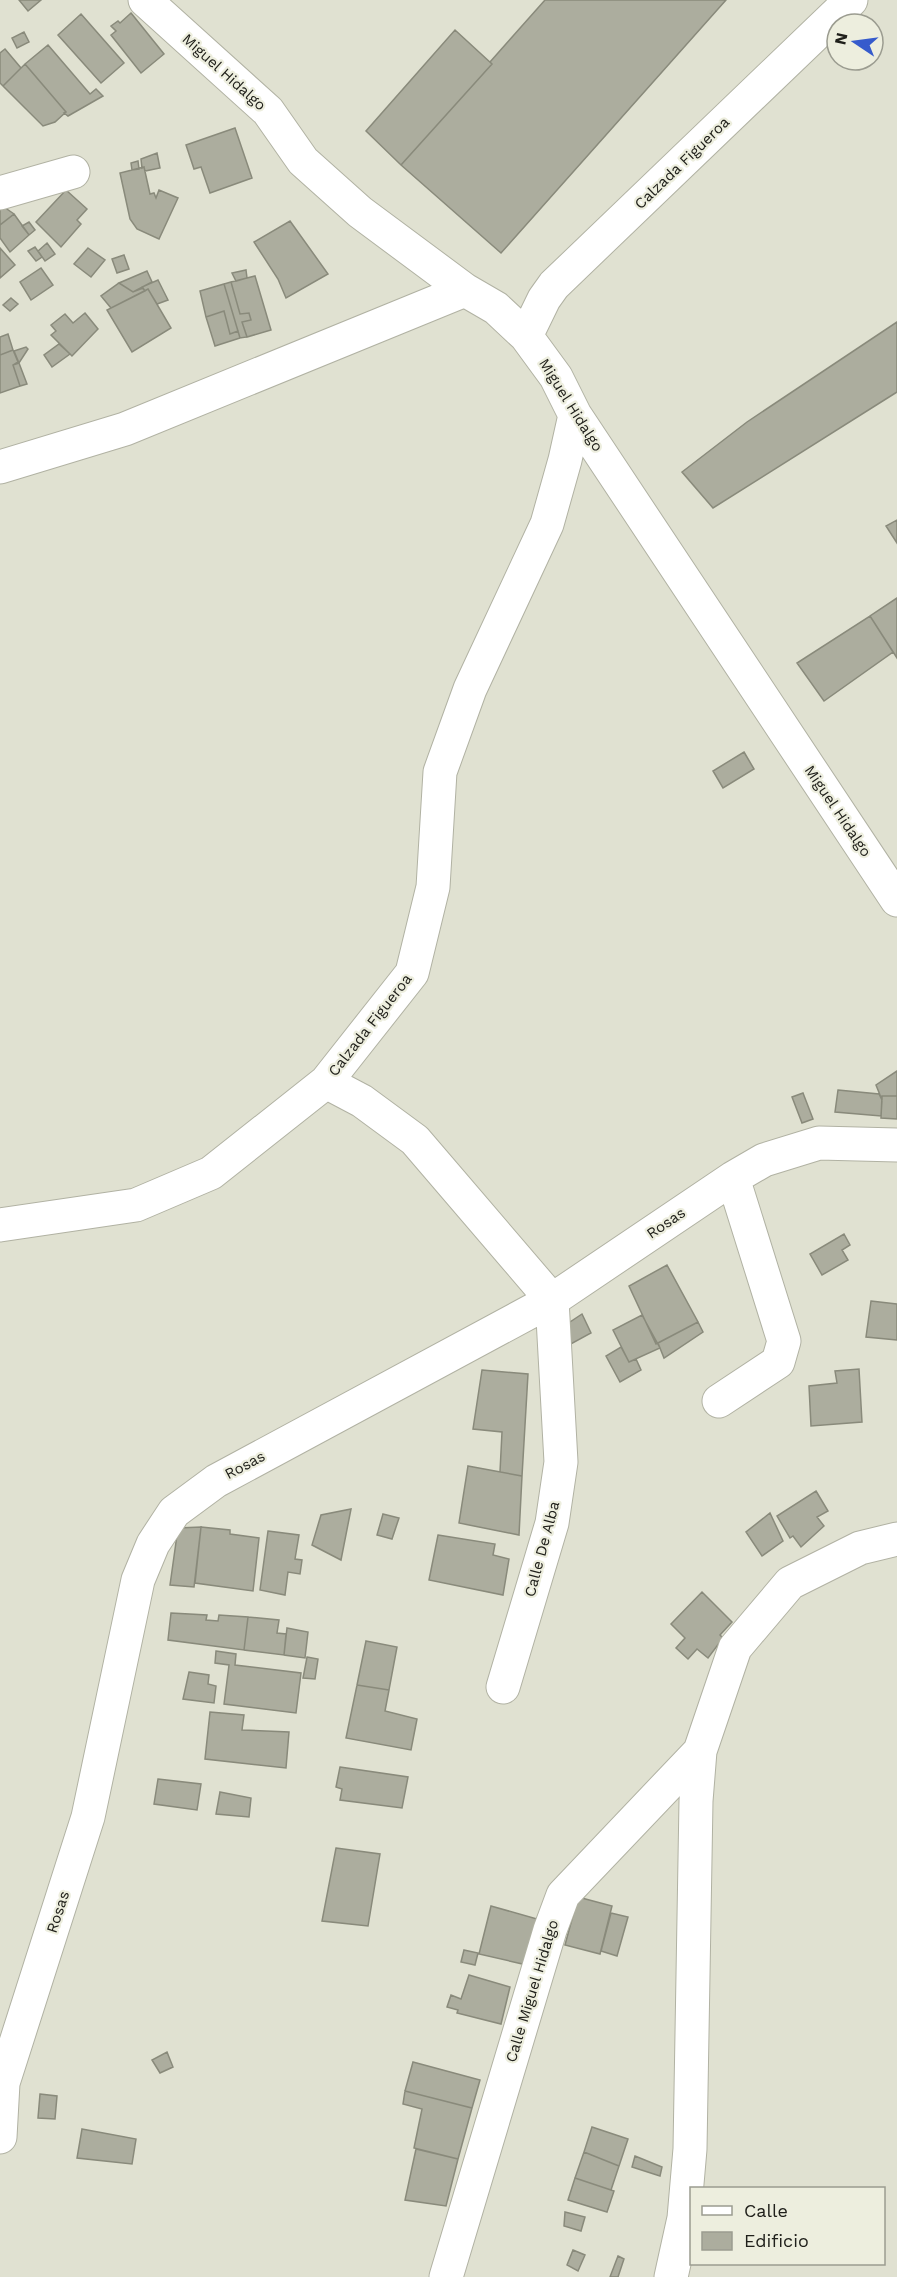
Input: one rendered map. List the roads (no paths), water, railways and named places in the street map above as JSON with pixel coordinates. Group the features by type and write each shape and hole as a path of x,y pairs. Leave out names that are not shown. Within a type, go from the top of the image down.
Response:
{"street":[{"name":"Miguel Hidalgo","path":"145,0 268,111 303,161 360,212 465,290 496,308 526,336 556,376 575,415 897,900"},
{"name":"Calzada Figueroa","path":"526,336 544,299 554,285 851,0"},
{"path":"0,193 73,172"},
{"path":"0,467 125,429 465,290"},
{"name":"Calzada Figueroa","path":"0,1225 136,1205 212,1173 326,1082 412,973 433,887 440,772 470,688 547,524 575,415"},
{"path":"326,1082 362,1101 415,1140 552,1300"},
{"name":"Rosas","path":"0,2137 3,2083 88,1817 138,1580 153,1544 174,1512 216,1481 552,1300 764,1160 819,1143 897,1145"},
{"path":"719,1401 778,1362 784,1341 733,1179"},
{"name":"Calle De Alba","path":"503,1687 552,1523 561,1462 552,1300"},
{"name":"Calle Miguel Hidalgo","path":"670,2277 684,2218 690,2149 696,1801 700,1751 735,1648 790,1583 860,1548 897,1539"},
{"name":"Calle Miguel Hidalgo","path":"446,2277 549,1930 563,1895 700,1751"}]}
